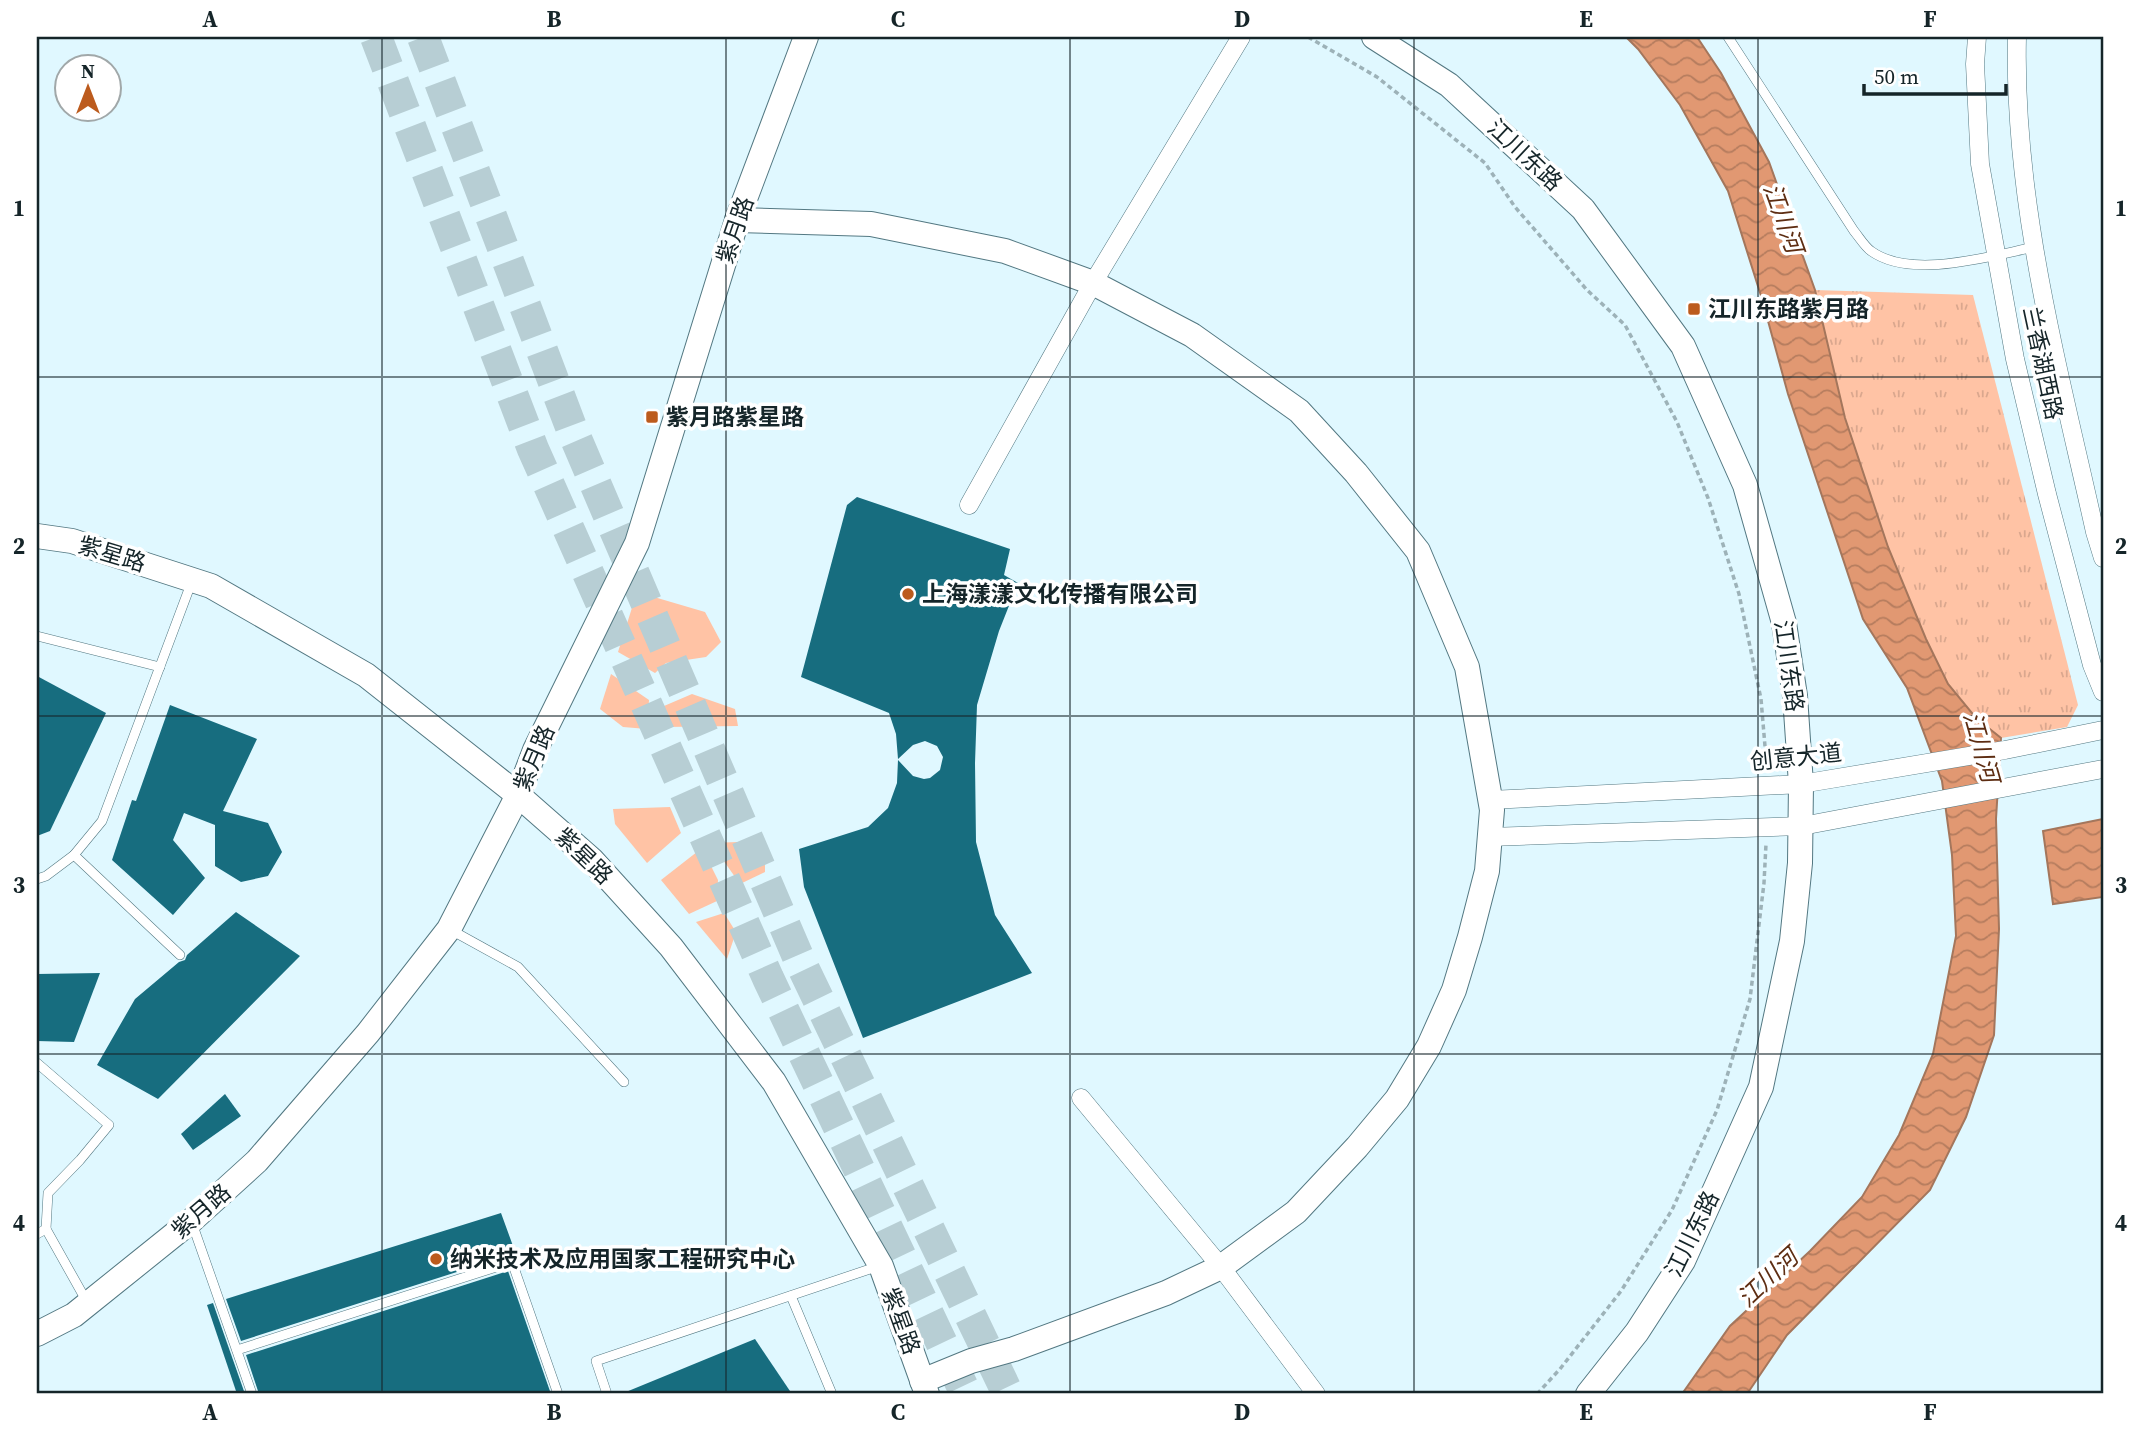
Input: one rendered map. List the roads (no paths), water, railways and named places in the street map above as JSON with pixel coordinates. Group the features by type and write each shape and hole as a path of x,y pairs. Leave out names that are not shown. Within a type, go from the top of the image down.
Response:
{"street":[{"name":"紫月路","path":"37,1334 74,1315 191,1221 257,1161 368,1033 449,929 518,795 535,750 637,543 737,220 806,37"},
{"path":"968,505 1093,283 1241,37"},
{"name":"江川东路","path":"1374,37 1449,85 1583,209 1683,346 1745,485 1784,622 1795,696 1802,826 1792,942 1761,1087 1683,1261 1637,1332 1588,1394"},
{"name":"兰香湖西路","path":"1977,37 1975,64 1980,164 2015,359 2092,665 2103,692"},
{"name":"兰香湖西路","path":"2017,37 2016,79 2025,191 2050,329 2103,558"},
{"path":"737,220 871,224 1005,251 1093,283 1192,335 1299,411 1356,473 1418,551 1467,667 1492,810 1487,871 1470,937 1454,990 1429,1046 1397,1100 1296,1212 1221,1267 1166,1293 1014,1349 971,1361 925,1387"},
{"name":"紫星路","path":"37,536 72,541 211,586 366,675 518,795 592,860 679,957 774,1082 881,1266 925,1387"},
{"name":"创意大道","path":"1490,800 1801,784 2005,750 2103,730"},
{"path":"1489,837 1802,826 2103,769"},
{"path":"1081,1098 1221,1267 1316,1394"}],"lane":[{"path":"1728,37 1854,231 1871,251 1898,263 1934,266 2035,247"},
{"path":"37,879 46,876 74,855 103,821 192,580"},
{"path":"37,636 160,667"},
{"path":"74,855 180,955"},
{"path":"449,929 518,967 624,1082"},
{"path":"37,1063 109,1125 48,1193 46,1229 87,1304"},
{"path":"191,1221 252,1394"},
{"path":"37,1234 46,1229"},
{"path":"237,1350 512,1262 558,1394"},
{"path":"607,1394 596,1361 881,1266"},
{"path":"791,1296 832,1394"}],"water":[{"name":"江川河","path":"1626,37 1697,37 1721,73 1769,162 1815,290 1845,418 1888,547 1948,684 1976,718 2001,738 1996,819 1999,929 1994,1035 1966,1117 1930,1190 1787,1335 1747,1394 1682,1394 1730,1326 1810,1251 1862,1197 1899,1135 1933,1054 1956,936 1952,855 1942,781 1907,688 1863,619 1788,394 1728,191 1680,105"},
{"path":"2103,819 2103,897 2053,904 2043,831"}],"tunnel":[{"path":"376,37 533,449 768,978 966,1394"},
{"path":"423,37 571,427 799,959 1008,1394"}],"place":[{"name":"江川东路紫月路","path":"1694,309"},
{"name":"紫月路紫星路","path":"652,417"},
{"name":"上海漾漾文化传播有限公司","path":"908,594"},
{"name":"纳米技术及应用国家工程研究中心","path":"436,1259"}]}
